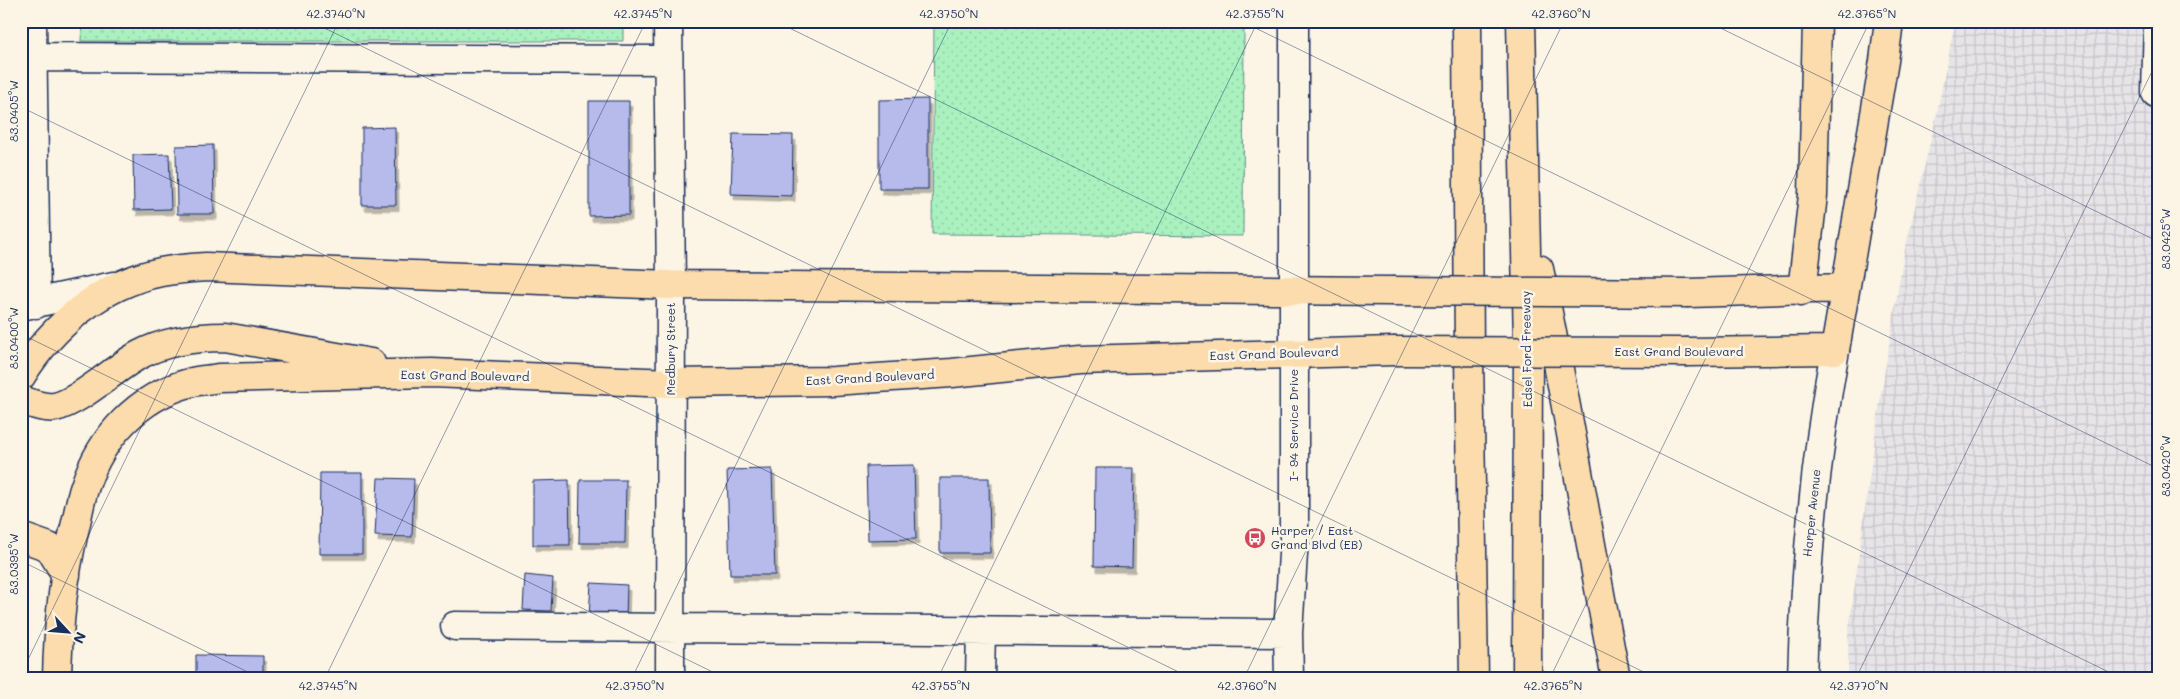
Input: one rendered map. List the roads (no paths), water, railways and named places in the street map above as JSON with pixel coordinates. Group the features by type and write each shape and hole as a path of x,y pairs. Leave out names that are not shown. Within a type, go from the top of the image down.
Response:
{"main road":[{"path":"1467,21 1474,678"},
{"name":"Edsel Ford Freeway","path":"1521,21 1528,343 1527,678"},
{"path":"1802,291 1812,195 1817,21"},
{"path":"1835,350 1884,61 1889,21"},
{"path":"1524,198 1560,369 1616,678"},
{"path":"21,376 33,357 57,328 85,305 123,284 160,272 206,267 671,286 1689,293 1802,291 1845,288"},
{"path":"21,400 42,406 55,407 81,395 119,366 141,354 173,343 206,337 224,337 432,373"},
{"name":"East Grand Boulevard","path":"57,678 61,602 84,488 92,466 103,446 117,428 134,412 153,398 188,383 219,378 432,373 670,383 842,381 952,373 1080,360 1293,353 1835,350"},
{"path":"21,537 49,547 66,575"}],"street":[{"path":"32,21 32,57 27,116 29,305 123,284"},
{"name":"Medbury Street","path":"668,21 671,286 670,678"},
{"name":"I- 94 Service Drive","path":"1289,678 1288,633 1294,538 1294,21"},
{"path":"2158,21 2156,93 2159,93"},
{"path":"32,57 668,60"},
{"name":"Harper Avenue","path":"1802,678 1804,600 1810,521 1824,414 1835,350"},
{"path":"455,626 1288,633"},
{"path":"980,678 981,630"}],"place":[{"name":"Harper / East Grand Blvd (EB)","path":"1255,538"}]}
